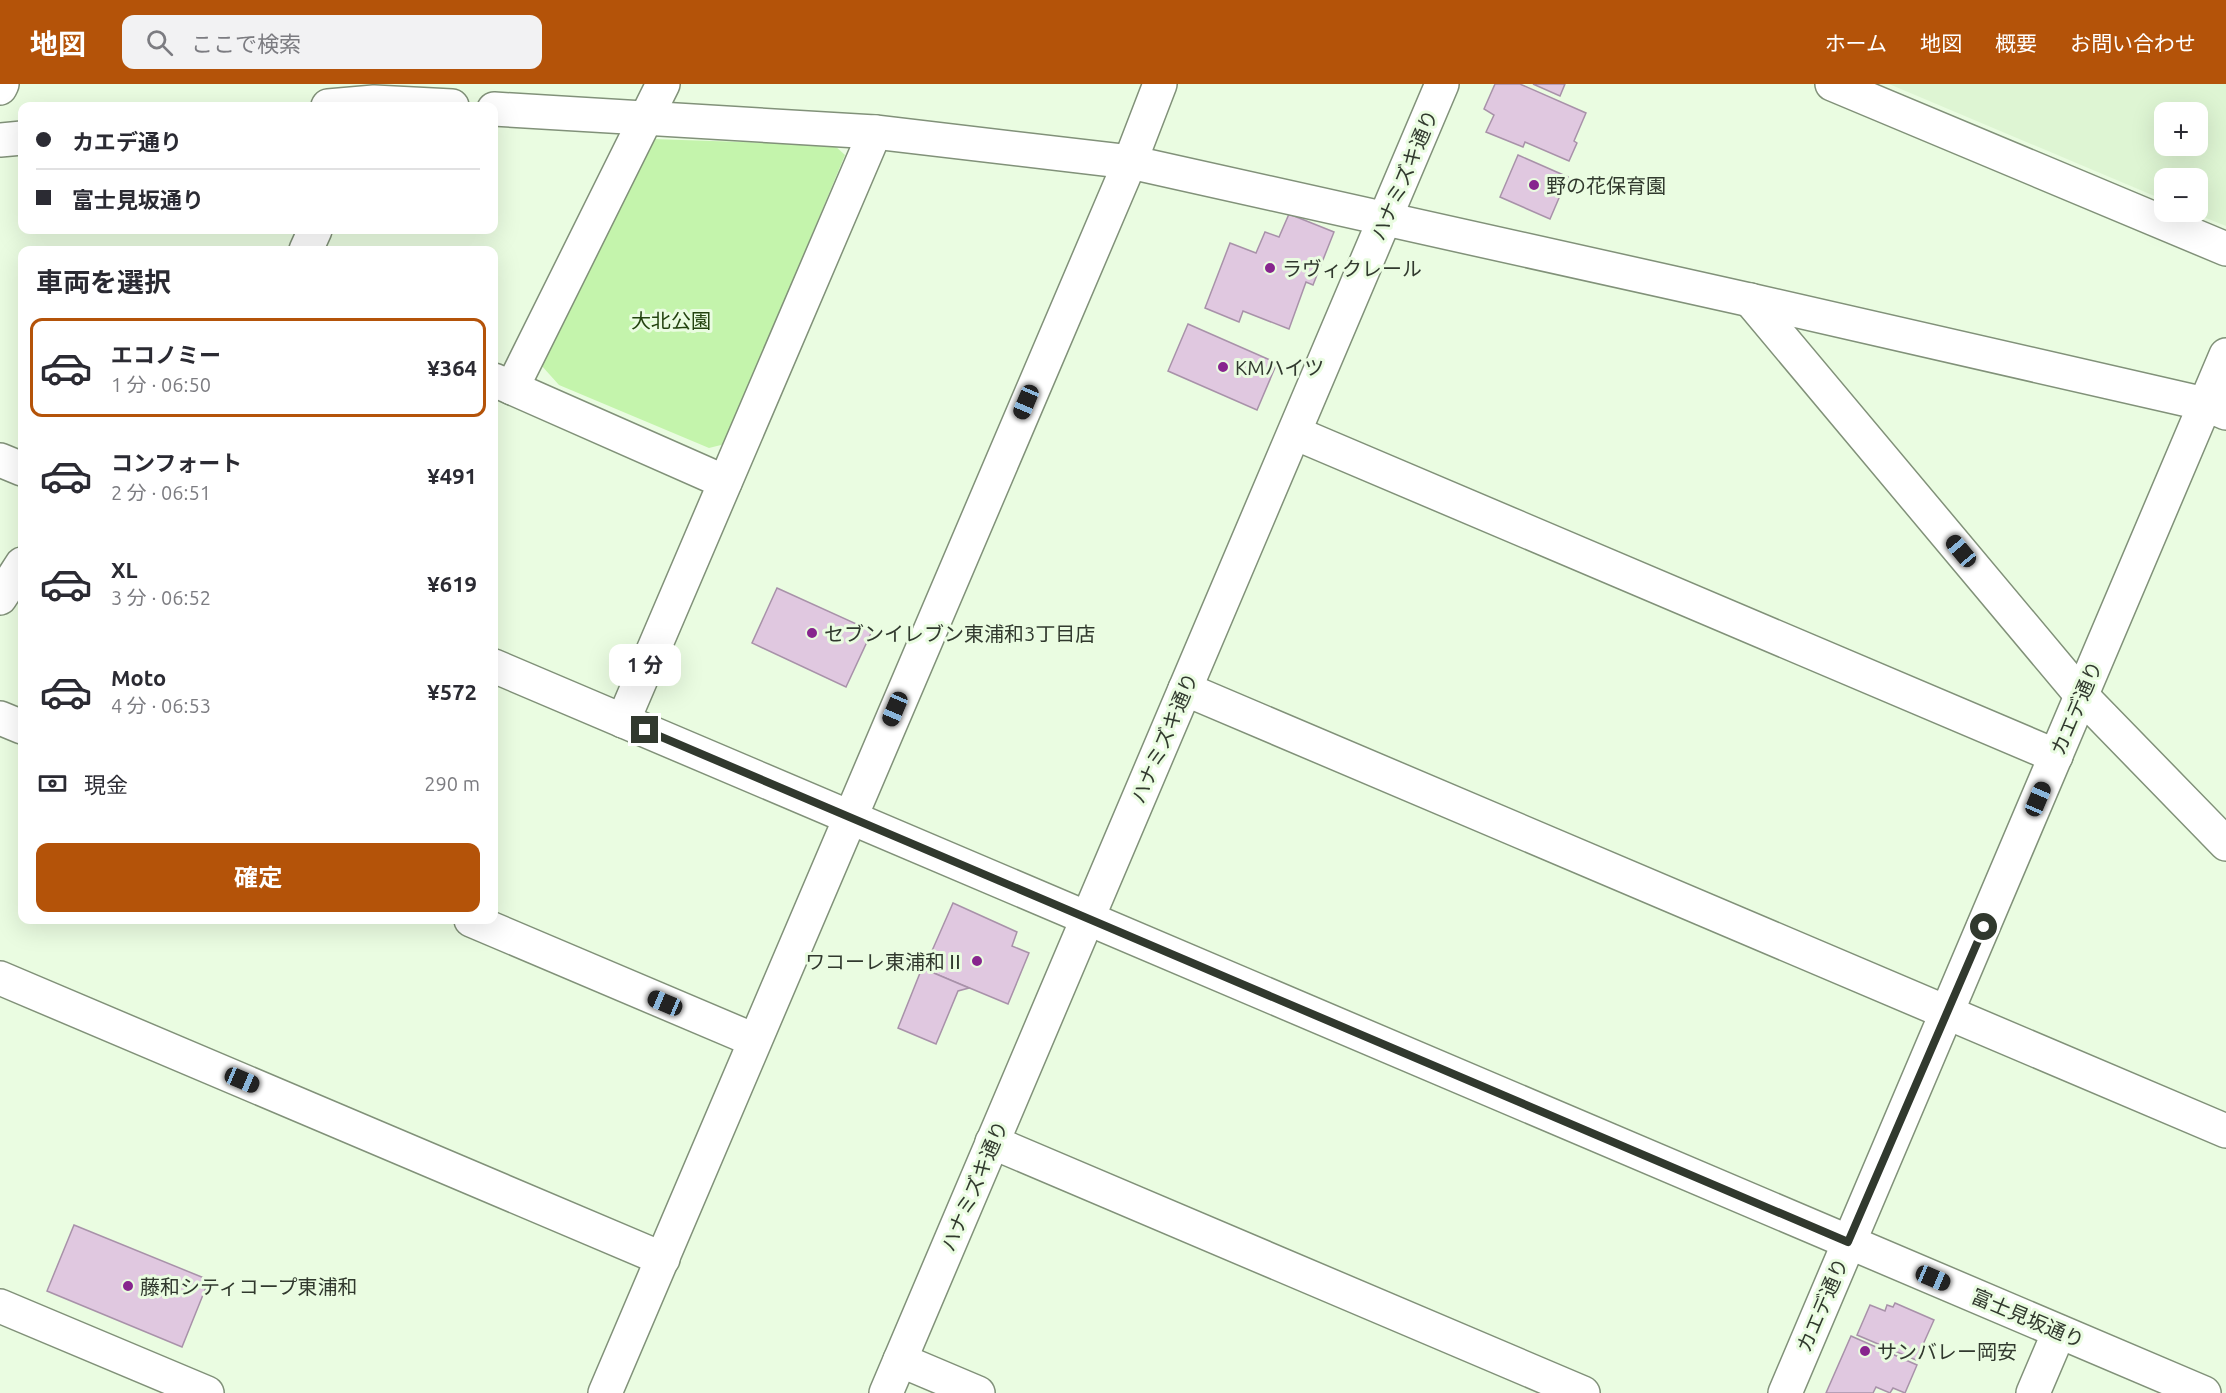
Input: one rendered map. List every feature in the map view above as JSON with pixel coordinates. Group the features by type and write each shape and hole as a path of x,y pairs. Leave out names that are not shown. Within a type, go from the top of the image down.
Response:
{"street":[{"path":"663,84 647,118 503,384 725,482"},
{"path":"605,1393 848,818 1130,162 1160,84"},
{"name":"ハナミズキ通り","path":"885,1393 1442,84"},
{"path":"1832,84 2226,249"},
{"path":"349,102 375,97 418,102"},
{"path":"498,109 875,132 1130,162 1750,300 2216,408"},
{"path":"623,721 875,132"},
{"path":"0,140 18,138"},
{"path":"1750,300 2081,695 2226,844"},
{"name":"カエデ通り","path":"1785,1393 2081,695 2216,408 2226,355"},
{"path":"1295,433 2056,756"},
{"path":"0,460 18,467"},
{"path":"0,598 18,570"},
{"name":"富士見坂通り","path":"498,668 2204,1393"},
{"path":"1185,688 2226,1131"},
{"path":"0,718 18,725"},
{"path":"480,924 754,1040"},
{"path":"0,978 663,1259"},
{"path":"993,1142 1583,1393"},
{"path":"0,1306 207,1393"},
{"path":"2033,1393 2060,1332"},
{"path":"900,1360 978,1393"}],"shaded area":[{"path":"1889,84 2226,84 2226,226 2208,219 2208,168 2154,168 2154,196"}],"green space":[{"name":"大北公園","path":"652,139 834,145 845,155 725,444 709,448 559,385 541,365"}],"building":[{"path":"1495,84 1520,84 1586,113 1574,141 1577,143 1569,161 1525,142 1523,147 1486,132 1494,115 1484,109"},
{"path":"1533,84 1565,84 1560,96"},
{"path":"1518,155 1568,177 1550,219 1500,197"},
{"name":"ラヴィクレール","path":"1289,214 1334,232 1313,285 1306,282 1289,329 1243,311 1239,322 1205,308 1230,243 1256,253 1265,232 1279,237"},
{"name":"KMハイツ","path":"1188,324 1277,363 1257,410 1168,371"},
{"path":"777,588 872,631 846,687 752,643"},
{"name":"ワコーレ東浦和Ⅱ","path":"953,903 1017,932 1012,946 1029,953 1008,1004 924,969"},
{"path":"922,968 969,988 958,991 936,1044 898,1028"},
{"name":"藤和シティコープ東浦和","path":"74,1225 209,1280 182,1347 47,1291"},
{"path":"1895,1303 1934,1320 1916,1360 1857,1335 1870,1305 1885,1311 1887,1305 1893,1307"},
{"name":"サンバレー岡安","path":"1851,1336 1917,1365 1905,1393 1893,1388 1890,1393 1876,1387 1873,1393 1826,1393"}],"place":[{"name":"野の花保育園","path":"1534,185"},
{"name":"ラヴィクレール","path":"1270,268"},
{"name":"KMハイツ","path":"1223,367"},
{"name":"セブンイレブン東浦和3丁目店","path":"812,633"},
{"name":"ワコーレ東浦和Ⅱ","path":"977,961"},
{"name":"藤和シティコープ東浦和","path":"128,1286"},
{"name":"サンバレー岡安","path":"1865,1351"}],"route":[{"path":"645,730 1848,1242 1984,927"}]}
